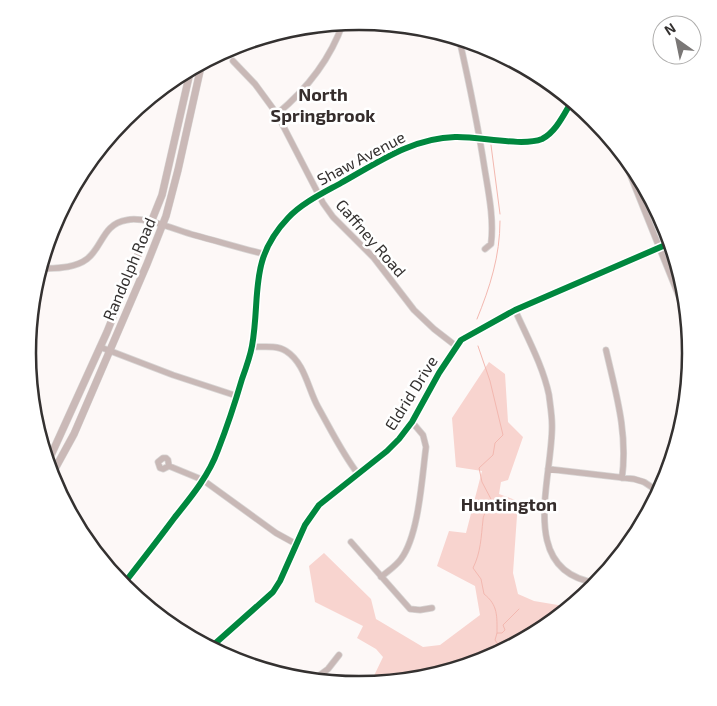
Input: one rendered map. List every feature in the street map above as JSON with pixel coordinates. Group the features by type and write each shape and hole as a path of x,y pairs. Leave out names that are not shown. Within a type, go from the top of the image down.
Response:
{"main road":[{"name":"Randolph Road","path":"56,466 74,434 166,216 200,71"},
{"name":"Randolph Road","path":"52,453 100,347 162,195 189,78"}],"street":[{"path":"276,114 296,98 320,70 340,31"},
{"path":"461,47 474,101 488,187 492,232 491,244 485,248"},
{"name":"Gaffney Road","path":"233,61 254,84 276,114 319,196 333,217 374,258 414,310 456,346"},
{"name":"Shaw Avenue","path":"128,579 203,480 218,452 252,347 257,283 264,254 270,242 287,219 303,205 399,150 426,141 448,137 523,142 536,141 544,138 554,128 568,107"},
{"path":"635,187 673,283"},
{"path":"47,268 70,266 86,260 93,254 104,234 112,227 126,220 151,222 264,254"},
{"name":"Eldrid Drive","path":"216,643 273,592 305,525 320,505 400,439 461,340 515,310 663,246"},
{"path":"515,310 549,395 552,426 543,520 547,541 553,555 566,571 587,581"},
{"path":"100,347 173,375 237,396"},
{"path":"252,347 281,348 293,356 305,376 317,406 337,443 358,474"},
{"path":"606,350 623,426 625,458 622,478"},
{"path":"382,577 401,560 414,529 426,447 423,435 412,422"},
{"path":"169,466 203,480 276,533 296,544"},
{"path":"548,469 622,478 644,482 652,488"},
{"path":"351,542 410,608 420,610 432,608"},
{"path":"322,674 328,669 338,655"}],"shaded area":[{"path":"489,362 505,374 508,422 523,437 508,480 501,482 499,494 518,501 513,573 518,594 534,601 560,605 520,633 462,659 422,670 374,675 383,657 376,649 357,638 363,626 315,602 309,566 324,553 371,599 376,619 423,647 440,645 480,615 475,586 437,566 449,531 466,533 482,471 456,467 452,418"}],"waterway":[{"path":"491,145 500,214"},
{"path":"477,319 493,271 500,234 500,221"},
{"path":"478,346 490,381 503,435 495,443 493,455 479,468 482,482 492,501 483,518 479,550 473,568 481,579 484,594 489,598 494,607 497,616 497,633"},
{"path":"498,644 495,640 497,633 502,633 505,630 503,625 519,609"}],"cycle path":[{"path":"128,579 194,493 214,459 231,415 251,350 261,264 275,234 288,218 313,199 395,153 410,147 439,138 455,137 512,142 542,139 556,127 568,108"},
{"path":"216,643 273,592 280,581 305,525 319,505 387,451 399,439 412,422 439,373 461,340 515,310 663,246"}],"district":[{"name":"North Springbrook","path":"323,105"},
{"name":"Huntington","path":"509,505"}]}
